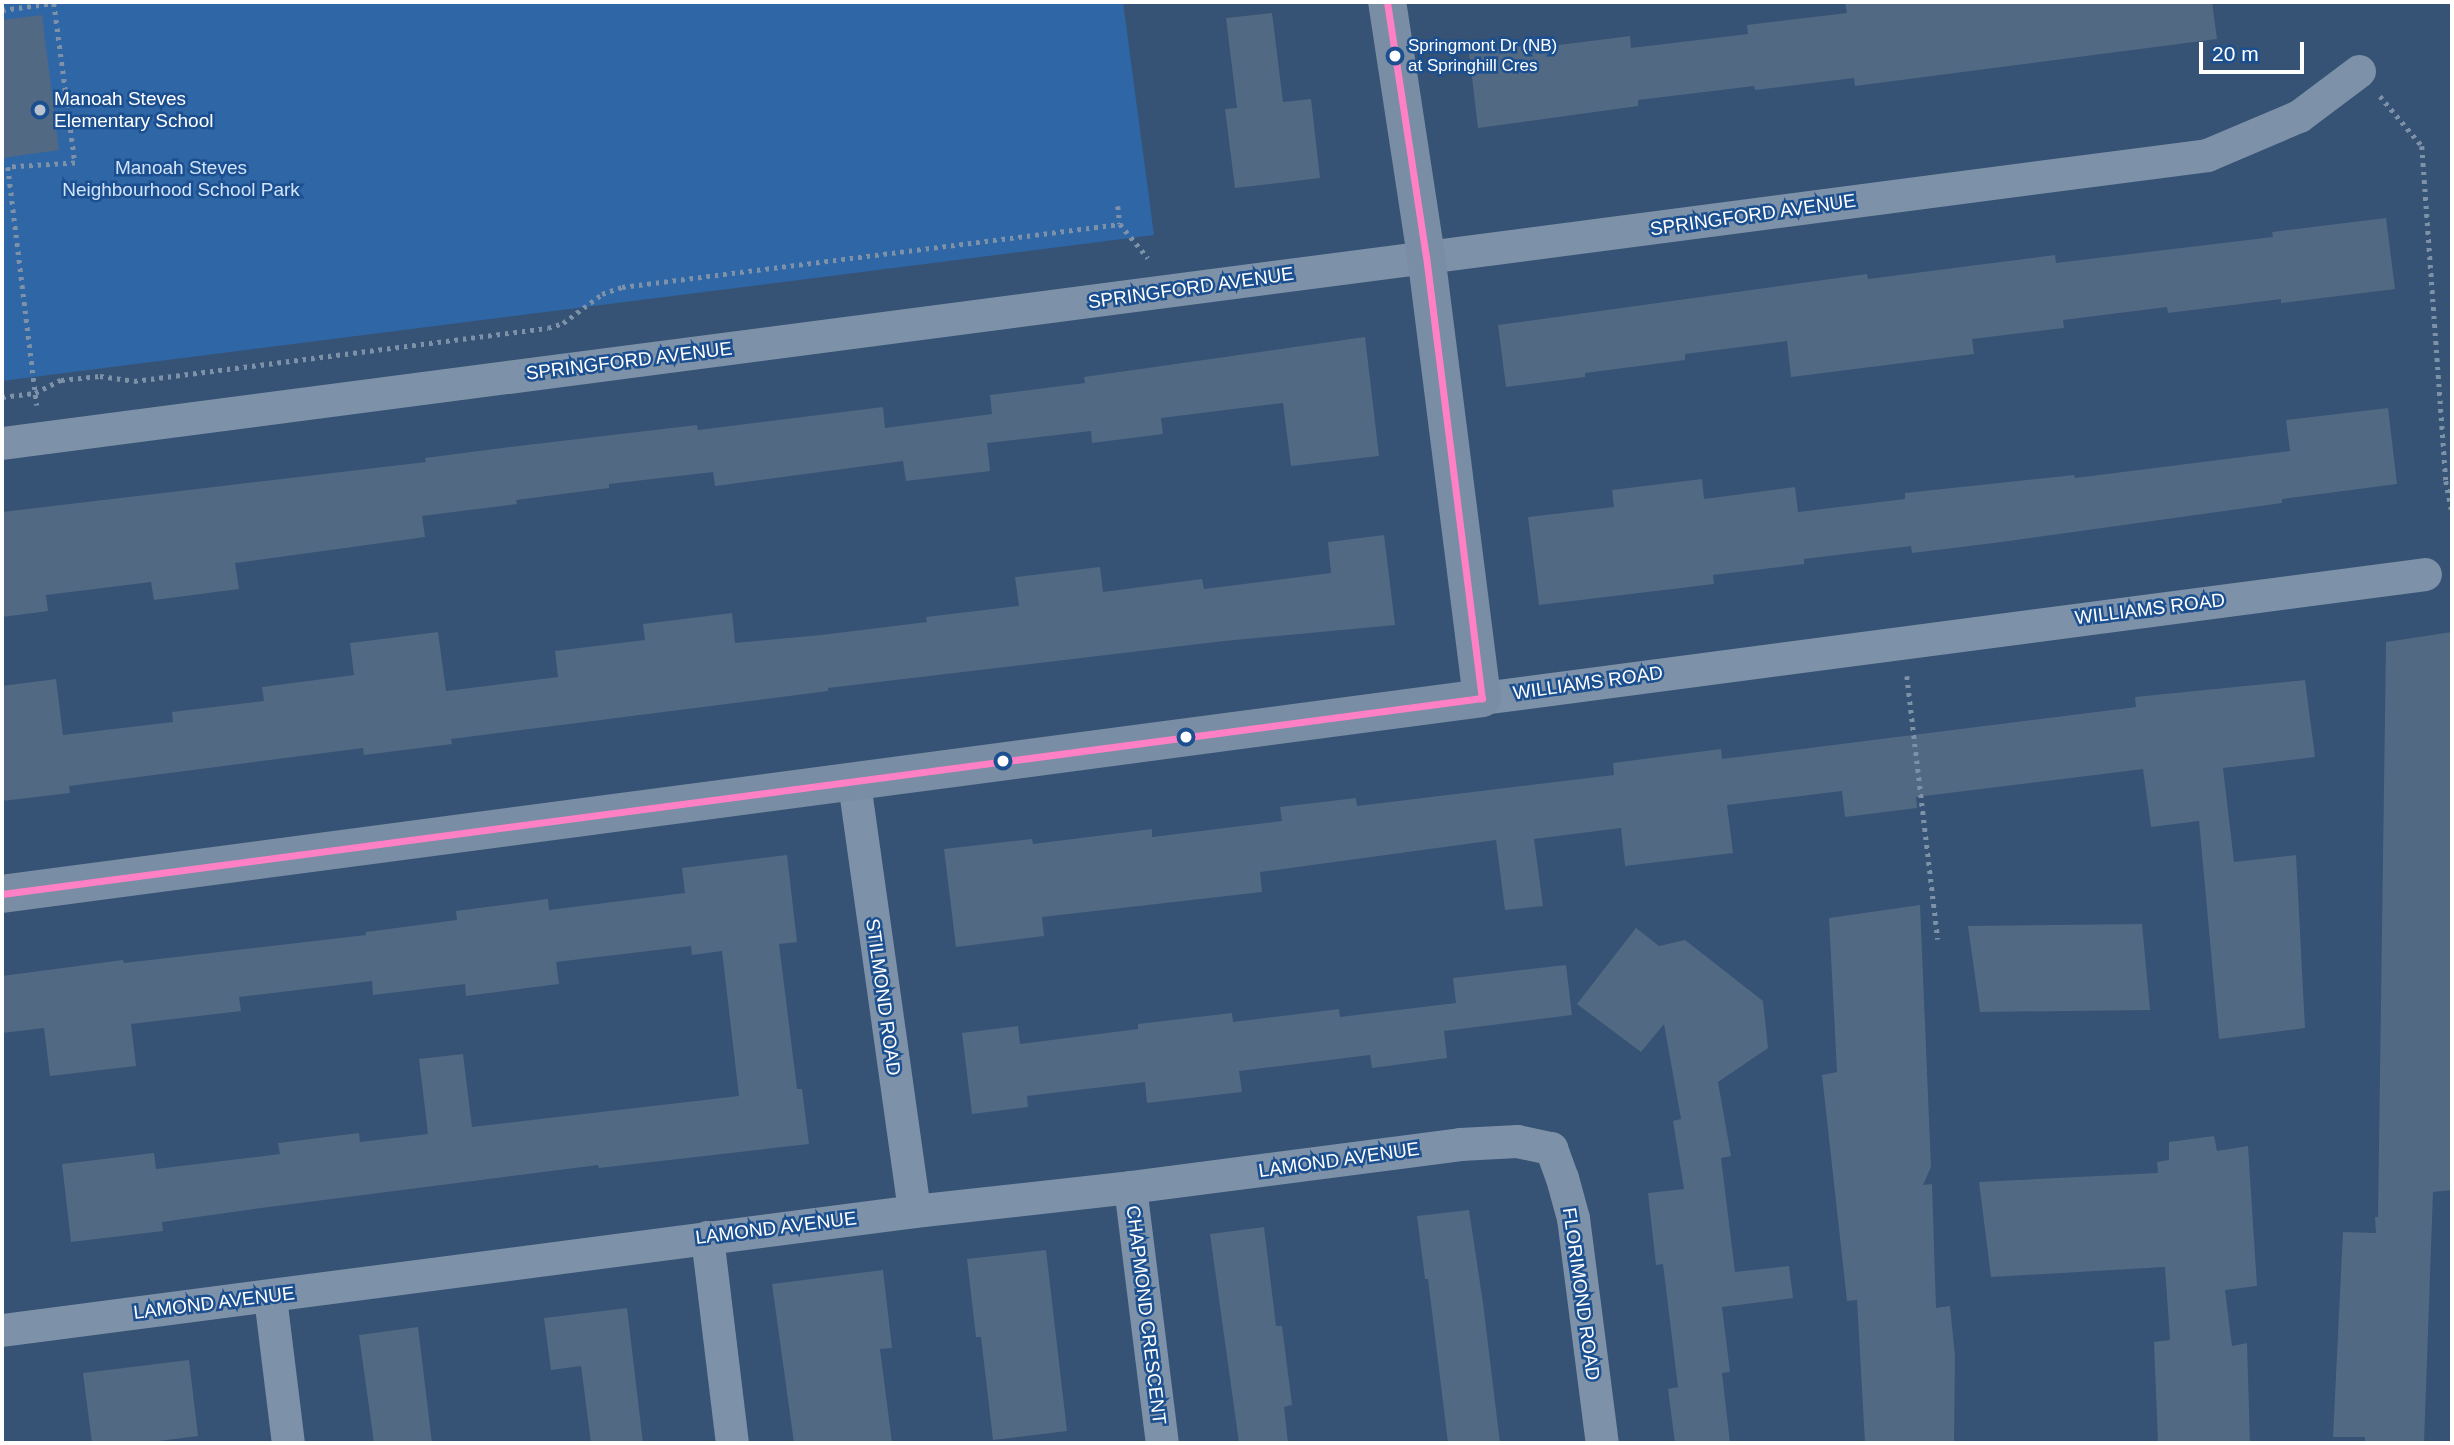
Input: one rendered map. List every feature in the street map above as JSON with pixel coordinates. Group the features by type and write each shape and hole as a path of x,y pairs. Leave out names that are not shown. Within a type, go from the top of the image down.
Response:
{"street":[{"path":"1387,2 1426,256 1482,698"},
{"name":"SPRINGFORD AVENUE","path":"2,443 2207,155 2299,116 2359,71"},
{"name":"WILLIAMS ROAD","path":"2,894 2425,574"},
{"name":"STILMOND ROAD","path":"854,783 914,1211"},
{"name":"LAMOND AVENUE","path":"2,1330 270,1297 707,1237 1130,1187 1460,1144 1517,1141 1551,1148"},
{"name":"FLORIMOND ROAD","path":"1551,1148 1573,1218 1602,1443"},
{"name":"CHAPMOND CRESCENT","path":"1130,1187 1161,1443"},
{"path":"707,1237 732,1443"},
{"path":"270,1297 288,1443"}],"path":[{"path":"2,10 54,3 75,163 5,168 40,438"},
{"path":"2359,71 2422,146 2431,302 2442,396 2445,481 2452,511"},
{"path":"1118,206 1120,224 1174,290"},
{"path":"2,397 36,393 61,380 100,376 134,381 548,328 563,323 602,294 622,287 1120,224"},
{"path":"1902,641 1938,939"}],"green space":[{"name":"Manoah Steves Neighbourhood School Park","path":"2,2 1123,2 1154,235 2,381"}],"building":[{"path":"1845,2 2212,2 2217,39 1855,86 1854,78 1755,90 1754,86 1638,100 1638,106 1478,128 1469,52 1521,46 1521,50 1630,36 1631,48 1748,34 1747,25 1847,13"},
{"path":"1272,13 1283,102 1311,99 1320,178 1235,188 1225,109 1237,108 1226,18"},
{"path":"42,15 59,150 2,158 2,20"},
{"path":"2386,218 2395,289 2281,303 2281,299 2168,313 2167,307 2063,320 2064,328 1972,339 1974,354 1791,377 1787,341 1685,354 1685,360 1506,387 1498,325 1867,274 1868,279 2055,255 2056,263 2273,237 2272,232"},
{"path":"1365,337 1379,456 1291,466 1283,403 1161,418 1163,434 1092,443 1091,431 987,443 990,471 906,481 903,461 715,486 713,472 609,484 609,488 516,500 517,504 422,516 425,537 235,563 239,589 154,600 151,582 46,595 48,611 2,617 2,512 426,462 425,458 510,447 697,425 698,430 883,407 885,428 992,414 990,395 1085,383 1084,377"},
{"path":"2388,408 2397,484 2282,499 2282,503 1994,543 1912,553 1911,546 1804,559 1804,564 1713,575 1714,584 1539,605 1528,517 1614,507 1612,490 1702,479 1704,499 1795,487 1798,512 1905,499 1905,493 2074,475 2075,478 2290,451 2286,420"},
{"path":"1384,535 1395,625 1224,641 828,688 828,691 451,739 452,744 364,755 363,748 69,786 70,793 2,801 2,686 56,679 63,735 173,722 172,712 264,701 262,687 354,675 350,643 438,632 446,691 558,677 555,651 645,640 643,624 732,613 735,643 927,622 926,617 1019,606 1015,577 1100,567 1103,592 1202,579 1204,589 1331,573 1328,542"},
{"path":"2452,632 2452,1190 2433,1192 2424,1443 2365,1443 2365,1437 2333,1437 2343,1232 2376,1233 2375,1217 2378,1217 2386,642"},
{"path":"2305,680 2315,757 2223,768 2234,862 2296,855 2305,1028 2219,1039 2199,821 2151,827 2143,769 1916,797 1917,808 1845,817 1842,791 1727,805 1733,853 1625,866 1621,828 1534,839 1543,906 1505,910 1496,840 1260,872 1262,892 1042,917 1044,936 956,947 944,849 1032,839 1033,844 1152,829 1152,837 1282,821 1280,807 1356,798 1357,806 1614,775 1613,763 1721,749 1722,759 2136,707 2135,697"},
{"path":"787,855 797,942 779,944 797,1089 802,1089 809,1144 599,1168 598,1165 261,1208 162,1222 163,1231 71,1242 62,1164 154,1153 156,1169 280,1154 278,1143 359,1133 360,1142 428,1134 419,1059 463,1054 472,1127 739,1096 722,951 692,955 691,946 556,962 559,984 466,996 465,984 373,995 372,981 239,997 241,1011 131,1024 136,1066 50,1076 44,1028 2,1033 2,976 123,960 124,963 366,935 366,932 457,920 456,911 548,899 549,910 685,893 682,868"},
{"path":"1920,905 1931,1167 1923,1185 1932,1184 1936,1308 1950,1306 1955,1356 1954,1443 1865,1443 1857,1300 1847,1301 1822,1075 1837,1072 1829,918"},
{"path":"2142,924 2150,1010 1980,1012 1968,926"},
{"path":"1636,928 1659,946 1685,940 1763,1001 1768,1048 1718,1082 1731,1156 1721,1158 1735,1272 1789,1266 1793,1298 1722,1307 1730,1372 1722,1373 1730,1443 1675,1443 1668,1389 1678,1387 1663,1264 1656,1265 1648,1193 1684,1189 1673,1121 1681,1119 1664,1024 1641,1052 1577,1004"},
{"path":"1566,965 1572,1015 1444,1031 1447,1058 1372,1068 1370,1055 1239,1071 1242,1092 1147,1103 1145,1082 1027,1096 1028,1107 972,1114 962,1033 1018,1026 1020,1044 1138,1029 1138,1024 1232,1013 1233,1022 1339,1009 1340,1017 1456,1003 1453,978"},
{"path":"2214,1136 2217,1151 2248,1146 2257,1286 2225,1290 2232,1346 2247,1343 2250,1443 2158,1443 2154,1342 2170,1340 2165,1267 1991,1277 1979,1182 2158,1173 2157,1162 2169,1160 2169,1142"},
{"path":"1469,1210 1500,1443 1448,1443 1428,1279 1425,1279 1417,1216"},
{"path":"1264,1227 1276,1326 1282,1326 1292,1405 1284,1407 1288,1443 1239,1443 1210,1234"},
{"path":"1046,1250 1067,1431 993,1440 981,1337 976,1337 967,1259"},
{"path":"883,1270 892,1348 880,1349 892,1443 794,1443 772,1284"},
{"path":"627,1308 643,1443 591,1443 581,1366 551,1370 544,1318"},
{"path":"418,1327 432,1443 374,1443 359,1335"},
{"path":"189,1360 198,1436 143,1443 92,1443 83,1373"}],"transit line":[{"path":"1387,2 1426,256 1482,698"},
{"path":"2,894 1482,698"}],"place":[{"name":"Springmont Dr (NB) at Springhill Cres","path":"1395,56"},
{"name":"Manoah Steves Elementary School","path":"40,110"}]}
